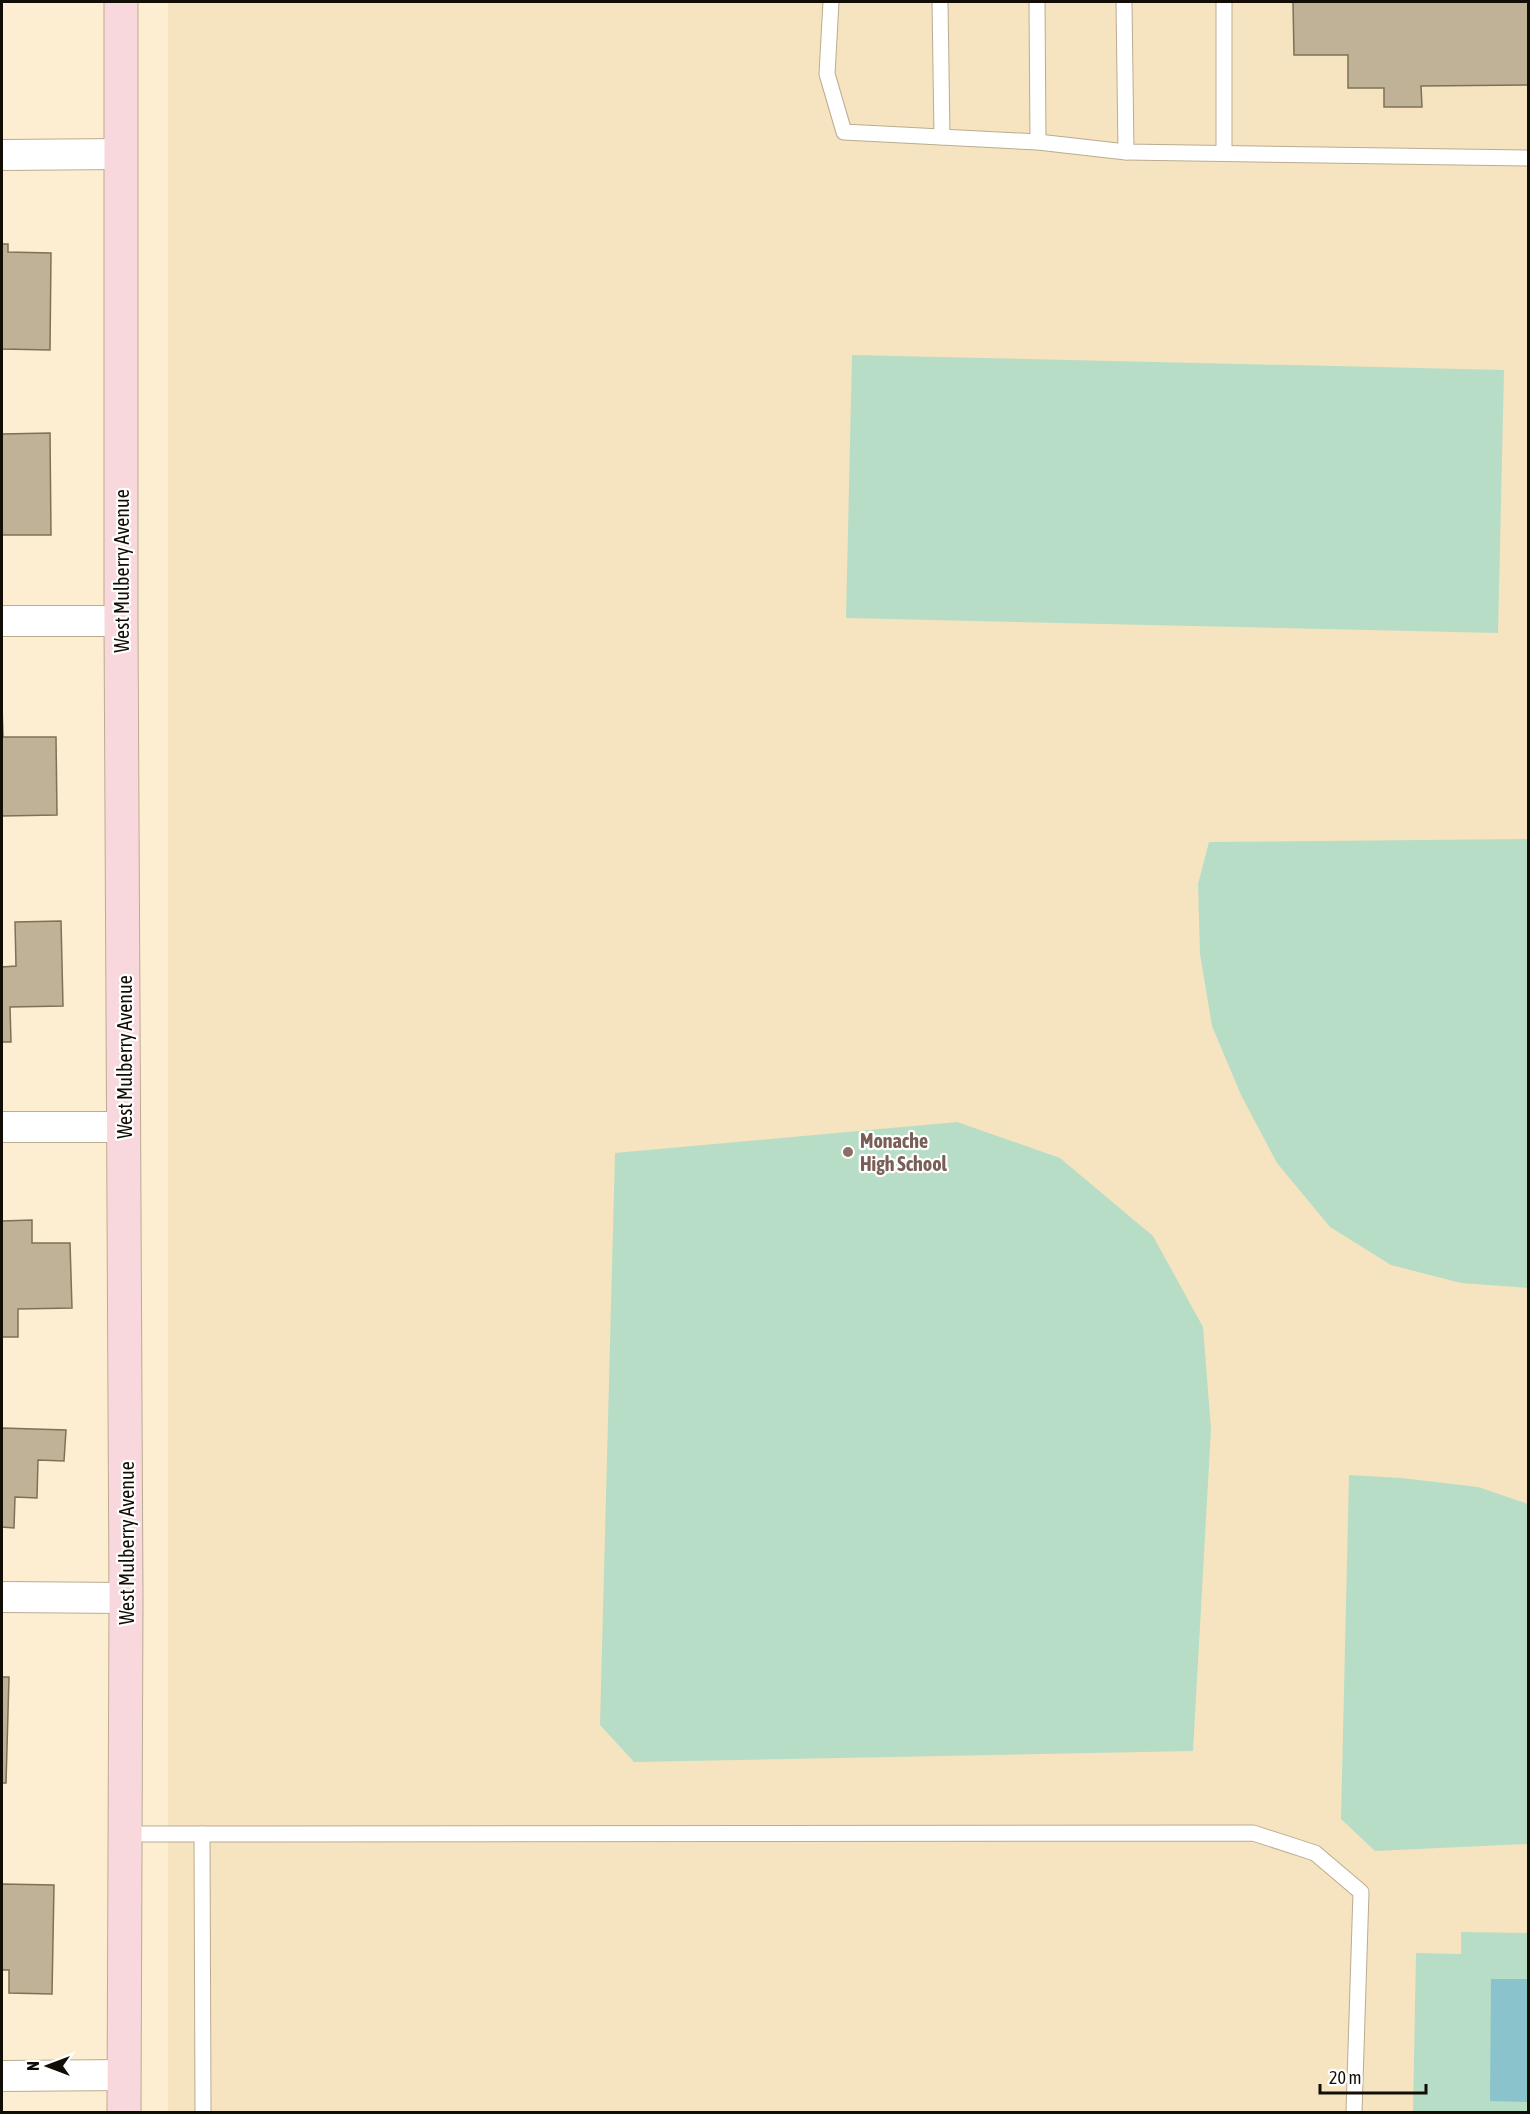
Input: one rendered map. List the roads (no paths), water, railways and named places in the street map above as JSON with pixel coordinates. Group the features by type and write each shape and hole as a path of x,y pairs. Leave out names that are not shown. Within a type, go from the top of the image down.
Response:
{"street":[{"name":"West Mulberry Avenue","path":"121,2 121,621 126,1598 124,2112"},
{"path":"2,154 121,154"},
{"path":"2,621 121,621"},
{"path":"2,1127 125,1127"},
{"path":"2,1597 126,1598"},
{"path":"2,2076 124,2075"}],"lane":[{"path":"831,2 827,74 844,132 1038,142 1126,152 1528,158"},
{"path":"940,2 942,137"},
{"path":"1037,2 1038,142"},
{"path":"1124,2 1126,152"},
{"path":"1224,2 1224,153"},
{"path":"125,1834 1253,1833 1316,1853 1361,1892 1354,2112"},
{"path":"201,1834 203,2112"}],"water":[{"path":"1491,1979 1528,1979 1528,2102 1490,2101"}],"place":[{"name":"Monache High School","path":"848,1152"}]}
